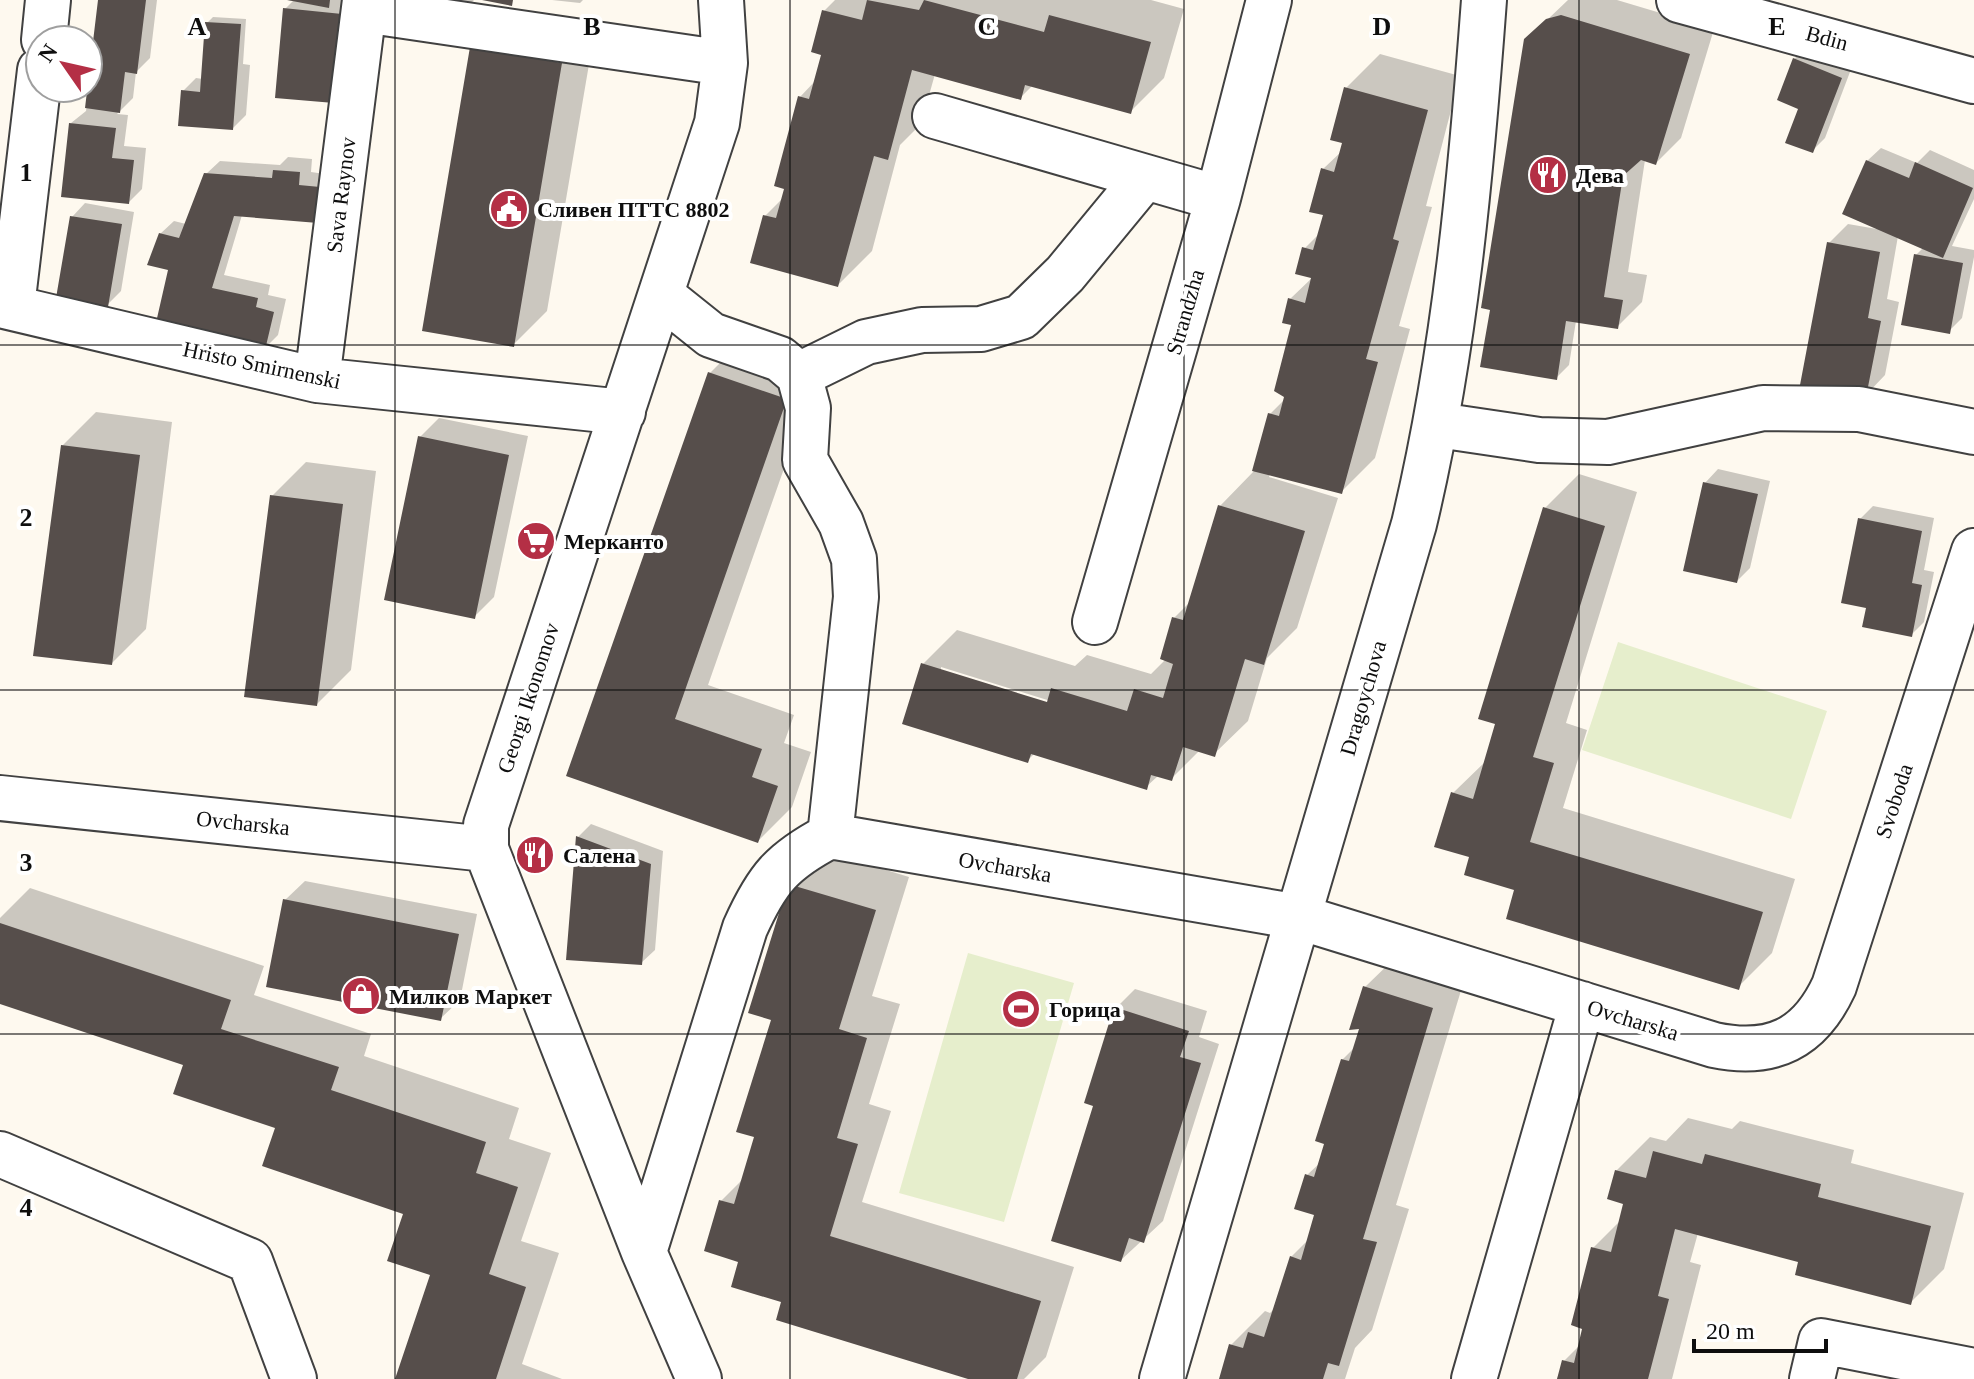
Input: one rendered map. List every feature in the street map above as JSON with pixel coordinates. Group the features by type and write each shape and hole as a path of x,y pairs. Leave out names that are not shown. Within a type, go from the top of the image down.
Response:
{"street":[{"path":"46,24 48,0"},
{"name":"Georgi Ikonomov","path":"699,1379 644,1252 486,849 486,825 717,123 725,63 721,0"},
{"name":"Strandzha","path":"1095,622 1218,198 1269,0"},
{"name":"Dragoychova","path":"1162,1379 1414,524 1438,425 1473,142 1484,0"},
{"name":"Bdin","path":"1679,0 1974,81"},
{"name":"Sava Raynov","path":"317,380 365,5 725,63"},
{"path":"6,306 35,104"},
{"path":"935,116 1218,198"},
{"path":"799,375 866,342 922,330 981,329 1021,317 1065,274 1145,177"},
{"path":"644,1252 745,928 762,892 794,855 830,836 856,597 854,559 841,523 805,460 808,408 799,375 780,359 711,335 661,295"},
{"name":"Hristo Smirnenski","path":"6,306 317,380 623,412"},
{"path":"1438,425 1539,440 1608,442 1763,408 1859,409 1974,432"},
{"name":"Svoboda","path":"1793,1037 1811,1024 1834,986 1974,551"},
{"name":"Ovcharska","path":"0,798 486,849"},
{"name":"Ovcharska","path":"830,836 1299,917 1742,1051 1768,1048 1793,1037"},
{"path":"1474,1379 1582,1004"},
{"path":"0,1154 250,1261 294,1379"},
{"path":"1812,1379 1821,1341 1974,1371"}],"green space":[{"path":"1618,642 1827,711 1791,819 1582,750"},
{"path":"968,953 1074,983 1004,1222 899,1193"}],"building":[{"path":"98,0 146,0 137,74 125,72 120,113 85,108 85,104 104,104 104,24 95,24"},
{"path":"287,0 330,0 329,8"},
{"path":"482,0 513,0 512,6"},
{"path":"867,0 919,10 924,0 1044,32 1049,15 1151,42 1131,114 1025,85 1021,100 912,70 888,160 874,156 838,287 750,263 763,215 776,218 784,189 774,186 798,96 809,99 821,55 811,52 822,10 862,20"},
{"path":"283,8 342,14 334,103 275,98"},
{"path":"1561,15 1690,54 1656,165 1641,160 1623,176 1604,297 1623,300 1618,329 1566,321 1557,380 1480,367 1490,310 1481,308 1524,39 1546,19"},
{"path":"205,22 241,24 233,130 178,126 181,90 200,92"},
{"path":"470,47 562,63 514,347 422,331"},
{"path":"1793,58 1842,78 1813,153 1785,143 1798,109 1777,100"},
{"path":"1344,87 1428,110 1393,239 1399,241 1366,359 1378,362 1342,494 1252,471 1268,413 1279,416 1284,397 1274,391 1291,325 1282,323 1288,298 1305,303 1311,278 1295,274 1302,247 1313,250 1323,215 1309,212 1321,168 1334,172 1342,143 1330,140"},
{"path":"69,123 116,128 112,158 134,160 129,204 61,197"},
{"path":"1866,160 1909,178 1915,162 1973,188 1943,258 1842,214"},
{"path":"273,170 300,172 299,185 320,187 318,223 234,216 212,288 258,298 256,307 274,312 265,350 155,327 168,270 147,265 159,233 179,238 204,173 272,178"},
{"path":"70,216 122,224 108,307 56,298"},
{"path":"1827,242 1880,252 1868,318 1881,321 1866,397 1800,385"},
{"path":"1914,254 1963,263 1950,334 1901,325"},
{"path":"708,372 787,399 675,719 762,749 752,777 778,786 758,843 566,776"},
{"path":"418,436 509,455 475,619 384,600"},
{"path":"61,445 140,455 112,665 33,656"},
{"path":"1703,482 1758,494 1737,583 1683,571"},
{"path":"270,495 343,504 317,706 244,697"},
{"path":"1218,505 1305,531 1264,665 1245,659 1215,757 1183,747 1172,781 1151,775 1147,790 1031,754 1028,763 902,724 921,663 1047,702 1051,688 1127,711 1134,689 1163,698 1173,664 1160,659 1172,617 1183,620"},
{"path":"1543,507 1605,526 1533,757 1554,763 1530,842 1763,912 1739,990 1506,919 1514,890 1464,875 1469,857 1434,847 1451,792 1473,799 1495,724 1478,719"},
{"path":"1858,518 1922,531 1912,583 1922,585 1912,637 1862,627 1866,608 1841,603"},
{"path":"576,836 651,864 642,965 566,960"},
{"path":"788,884 876,910 839,1029 867,1038 837,1138 858,1144 830,1236 1041,1301 1017,1379 968,1379 776,1320 781,1302 731,1287 738,1262 704,1251 719,1200 734,1204 754,1137 736,1132 771,1020 748,1013"},
{"path":"283,899 459,934 441,1021 266,987"},
{"path":"0,923 231,1000 221,1029 339,1067 331,1090 486,1142 476,1173 518,1187 489,1274 526,1287 496,1379 395,1379 430,1275 387,1261 403,1214 262,1166 275,1128 173,1094 183,1065 0,1004"},
{"path":"1363,986 1433,1008 1363,1239 1377,1242 1339,1366 1328,1363 1323,1379 1219,1379 1229,1344 1243,1348 1248,1332 1264,1337 1290,1256 1301,1260 1314,1215 1294,1209 1305,1174 1314,1177 1324,1144 1315,1141 1341,1059 1349,1061 1359,1029 1349,1030"},
{"path":"1114,1007 1189,1031 1180,1057 1201,1063 1144,1243 1129,1238 1121,1262 1051,1241 1093,1106 1084,1103"},
{"path":"1653,1151 1702,1164 1705,1154 1821,1184 1818,1197 1931,1226 1911,1305 1795,1275 1798,1262 1675,1229 1658,1296 1669,1299 1648,1379 1557,1379 1562,1360 1574,1363 1582,1329 1571,1325 1591,1247 1611,1252 1623,1204 1607,1199 1615,1170 1646,1178"}],"place":[{"name":"Дева","path":"1548,175"},
{"name":"Сливен ПТТС 8802","path":"509,209"},
{"name":"Мерканто","path":"536,541"},
{"name":"Салена","path":"535,855"},
{"name":"Милков Маркет","path":"361,996"},
{"name":"Горица","path":"1021,1009"}]}
